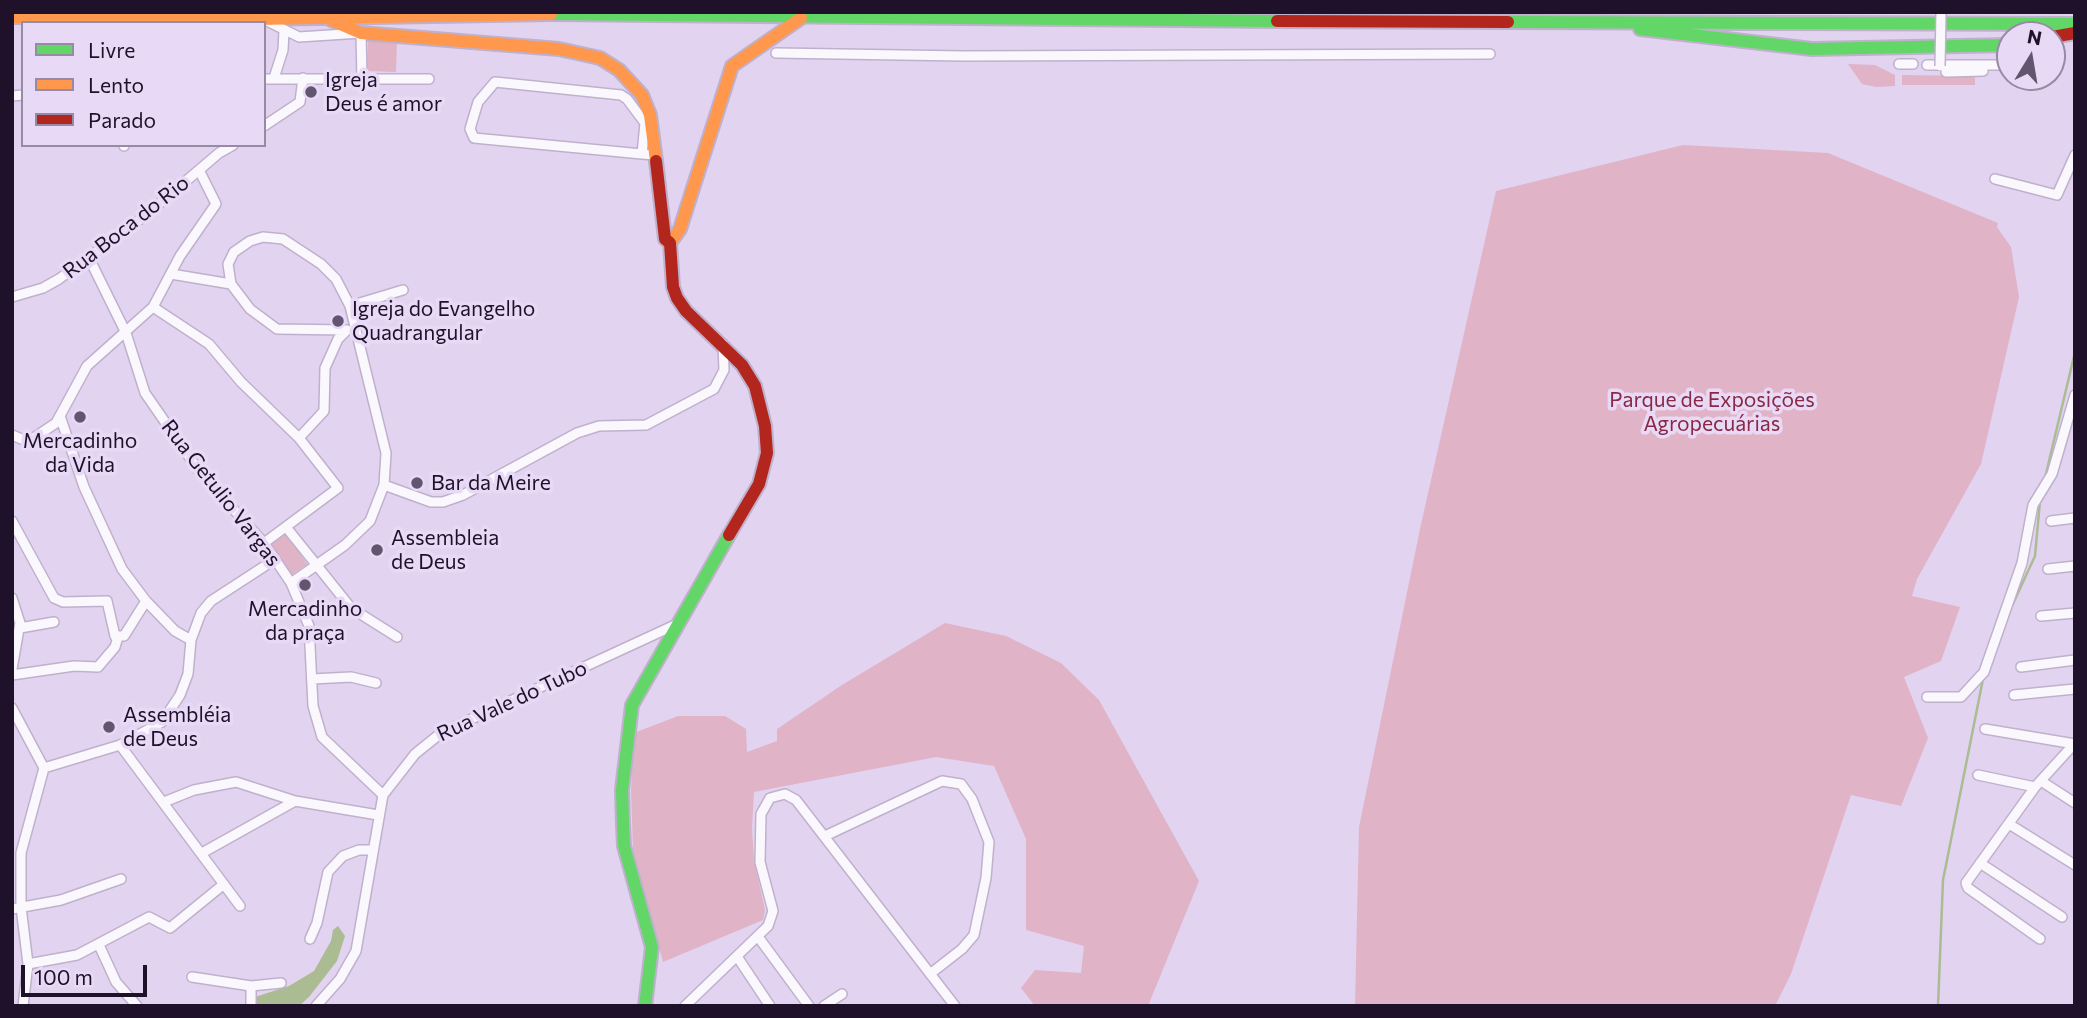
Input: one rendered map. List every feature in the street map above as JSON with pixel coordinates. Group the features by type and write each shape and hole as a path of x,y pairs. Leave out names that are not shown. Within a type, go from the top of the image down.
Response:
{"main road":[{"path":"12,17 256,19 561,14 801,18 2075,24"},
{"path":"327,18 361,33 559,49 600,58 619,70 642,95 650,115 648,154 665,239 670,243 673,287 677,298 686,311 723,344 753,380 765,426 767,453 759,484 675,625 632,705 622,790 624,846 652,947 645,1006"},
{"path":"670,243 676,240 680,229 732,66 801,18"},
{"path":"1577,21 1812,49 1996,45"}],"street":[{"path":"1941,12 1943,69"},
{"path":"256,19 262,21"},
{"path":"266,22 299,37 361,33 362,79"},
{"path":"284,32 269,78 429,79"},
{"path":"763,42 779,53 964,56 1490,54"},
{"path":"1899,64 1913,64"},
{"path":"1927,65 1943,69 1996,67"},
{"path":"266,126 300,102 303,78"},
{"path":"495,82 621,95 645,123 648,154 474,138 470,130 478,102 495,82"},
{"name":"Rua Boca do Rio","path":"12,297 43,288 146,215 230,147"},
{"path":"1995,178 2057,195 2075,155"},
{"path":"12,435 24,440 32,439 60,416 80,375 153,307 216,204 199,170"},
{"path":"291,583 362,532 370,522 384,485 384,442 350,329 350,306 341,286 321,264 275,237 250,241 234,252 228,264 231,284 250,309 277,329 350,329"},
{"name":"Rua Getulio Vargas","path":"88,256 126,333 145,393 199,471 264,544 291,583 309,626 313,706 323,737 383,795"},
{"path":"171,274 231,284"},
{"path":"350,306 403,290"},
{"path":"153,307 209,344 242,382 299,438 338,488 264,544"},
{"path":"299,438 324,411 325,368 338,339 350,329"},
{"path":"384,485 431,502 443,502 463,495 577,433 599,426 646,425 714,389 724,370 723,344"},
{"path":"1927,697 1961,697 1984,672 2022,563 2036,496 2052,474 2074,399"},
{"path":"60,416 84,487 106,538 146,601 175,631 191,640"},
{"path":"2051,521 2075,519"},
{"path":"12,521 54,598 63,602 107,601 114,633 118,637"},
{"path":"286,527 351,608 397,637"},
{"path":"44,768 120,746 151,729 169,715 188,674 191,640 201,613 211,601 274,560"},
{"path":"2048,569 2075,566"},
{"path":"12,598 20,628 12,669"},
{"path":"118,637 124,636 146,601"},
{"path":"2041,616 2075,613"},
{"path":"20,628 54,622"},
{"name":"Rua Vale do Tubo","path":"316,1006 340,979 356,951 383,795 407,764 432,739 675,625"},
{"path":"12,675 74,666 98,667 116,647 118,637"},
{"path":"2021,667 2075,660"},
{"path":"312,679 351,677 376,683"},
{"path":"2014,695 2075,689"},
{"path":"12,708 44,768 21,853 17,908 28,964 23,1006"},
{"path":"1985,729 2075,743"},
{"path":"2040,939 1967,887 1967,880 2038,784 2075,743"},
{"path":"120,746 240,906"},
{"path":"1978,775 2038,784 2075,803"},
{"path":"825,836 942,781 961,784 972,799 989,842 986,878 974,935 962,949 930,974"},
{"path":"163,802 194,790 236,782 295,801 378,816"},
{"path":"692,1004 759,938 773,911 760,854 764,805 770,798 792,795 955,1006"},
{"path":"202,853 295,801"},
{"path":"2009,824 2075,865"},
{"path":"310,939 317,923 328,872 343,856 359,850 373,850"},
{"path":"1980,863 2062,917"},
{"path":"17,908 61,900 121,879"},
{"path":"28,964 77,955 149,917 170,928 224,884"},
{"path":"759,938 809,1006"},
{"path":"99,945 116,982 137,1006"},
{"path":"738,958 770,1006"},
{"path":"192,977 251,986 281,983"},
{"path":"251,986 251,1006"},
{"path":"824,1006 842,994"}],"green space":[{"path":"368,40 397,41 396,72 367,71"},
{"path":"1848,64 1875,65 1895,75 1895,86 1876,87 1862,84"},
{"path":"1902,75 1975,76 1975,85 1902,85"},
{"name":"Parque de Exposições Agropecuárias","path":"1683,145 1828,153 1998,223 1997,227 2011,247 2019,297 1981,464 1917,579 1912,596 1960,607 1941,661 1904,677 1928,738 1901,806 1851,795 1791,974 1775,1006 1355,1006 1359,827 1420,529 1496,191"},
{"path":"285,532 307,564 290,576 268,544"},
{"path":"945,623 1006,636 1061,663 1099,700 1199,881 1148,1006 1035,1006 1021,988 1035,970 1081,973 1084,946 1026,930 1026,839 994,766 936,757 754,792 754,860 765,910 763,920 663,962 633,850 631,790 634,733 678,716 725,716 746,729 747,752 777,741 777,729 842,685"}],"shaded area":[{"path":"338,926 345,936 337,961 309,997 299,1006 254,1006 255,997 289,986 314,971 331,941 333,930"}],"waterway":[{"path":"2045,478 2075,352"},
{"path":"2011,608 2035,556 2040,501"},
{"path":"1938,1006 1943,880 1983,679"}],"traffic: fast":[{"path":"551,14 1277,21"},
{"path":"1508,22 2075,24"},
{"path":"1640,29 1812,49 1996,45"},
{"path":"645,1006 652,947 624,846 623,824 622,790 632,705 729,535"}],"traffic: slow":[{"path":"12,17 256,19 551,14"},
{"path":"670,243 680,229 732,66 801,18"},
{"path":"331,20 361,33 559,49 600,58 619,70 642,95 650,115 656,161"}],"traffic: jam":[{"path":"1277,21 1508,22"},
{"path":"2066,35 2075,33"},
{"path":"656,161 665,239 670,243 673,287 677,298 686,311 742,365 755,386 765,426 767,453 759,484 729,535"}],"place":[{"name":"Igreja Deus é amor","path":"311,92"},
{"name":"Igreja do Evangelho Quadrangular","path":"338,321"},
{"name":"Mercadinho da Vida","path":"80,417"},
{"name":"Bar da Meire","path":"417,483"},
{"name":"Assembleia de Deus","path":"377,550"},
{"name":"Mercadinho da praça","path":"305,585"},
{"name":"Assembléia de Deus","path":"109,727"}]}
